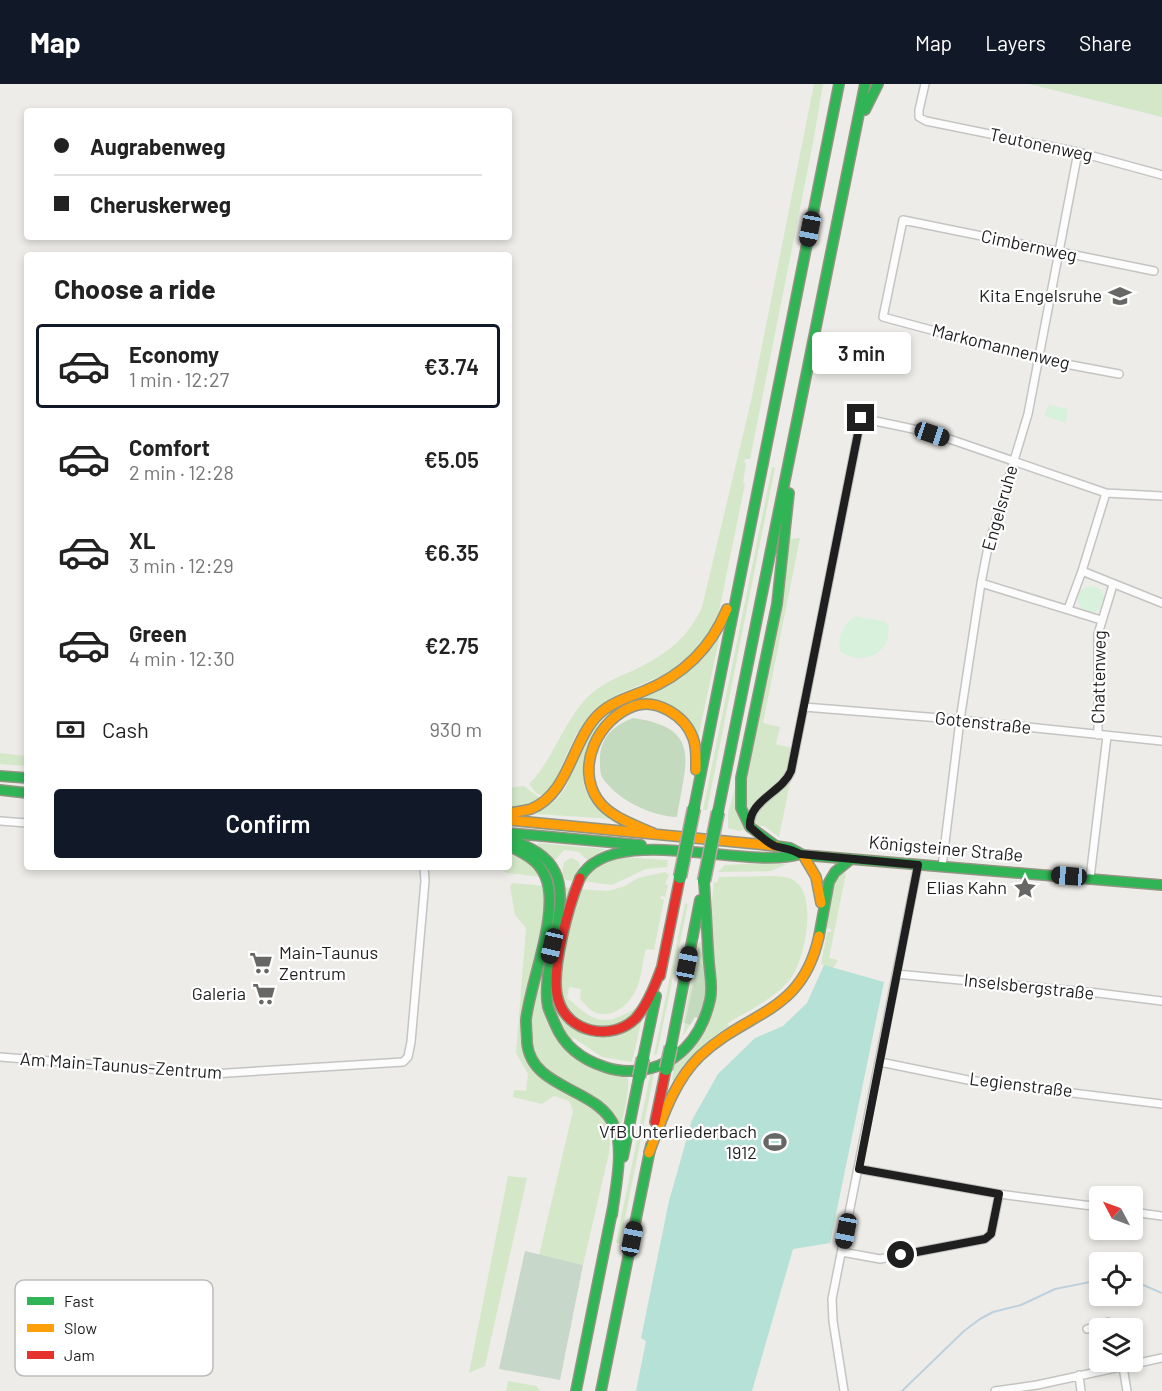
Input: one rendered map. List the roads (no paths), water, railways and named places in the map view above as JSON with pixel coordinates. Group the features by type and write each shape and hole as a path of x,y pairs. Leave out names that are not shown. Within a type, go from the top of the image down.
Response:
{"main road":[{"path":"576,1391 839,84"},
{"path":"601,1391 866,84"},
{"path":"857,125 878,84"},
{"path":"776,846 750,827 741,808 740,789 778,595 787,523 793,444"},
{"path":"512,813 535,808 555,794 582,735 608,706 665,682 700,655 723,621 741,571"},
{"path":"653,833 612,813 601,804 591,788 588,776 592,750 603,728 619,713 641,705 655,706 669,710 682,721 693,738 696,748 694,808"},
{"path":"0,776 24,778"},
{"path":"0,790 24,793"},
{"path":"512,820 790,848 801,855 816,877 822,916"},
{"path":"512,833 657,847 668,850"},
{"path":"512,839 531,846 543,854 553,865 560,885 560,909 546,980 546,1001 552,1022 558,1034 570,1048 588,1061 606,1068 640,1070 671,1060 694,1038 704,1022 711,994 704,881"},
{"path":"512,848 534,859 545,875 550,893 549,914 526,1021 525,1036 528,1050 532,1060 548,1078 591,1100 603,1109 615,1125 618,1146 612,1215"},
{"path":"661,969 651,996 640,1014 628,1024 614,1031 597,1032 582,1027 564,1012 558,999 556,983 576,888 584,869 606,856 634,851 668,850 771,858 801,855"},
{"name":"Königsteiner Straße","path":"801,855 1162,885"},
{"path":"649,1153 663,1116 696,1061 724,1037 779,1005 800,984 815,954 825,897 831,878 851,859"}],"street":[{"name":"Teutonenweg","path":"925,84 919,117 926,121 1078,152 1162,175"},
{"name":"Engelsruhe","path":"942,867 960,720 981,583 988,547 1028,414 1078,152"},
{"name":"Cimbernweg","path":"883,317 903,220 1154,272"},
{"name":"Markomannenweg","path":"883,317 1039,359 1119,374"},
{"path":"750,827 749,820 756,807 790,775 861,418 932,434 1106,493 1162,496"},
{"path":"1068,609 1106,493"},
{"path":"1082,571 1162,603"},
{"path":"981,583 1101,620"},
{"name":"Chattenweg","path":"1098,735 1098,634 1113,585"},
{"name":"Gotenstraße","path":"804,707 960,720 1162,741"},
{"name":"Chattenweg","path":"1090,878 1107,736"},
{"path":"0,821 24,823"},
{"path":"844,1391 832,1321 832,1299 918,865"},
{"name":"Am Main-Taunus-Zentrum","path":"0,1057 212,1074 403,1062 408,1057 411,1042 424,870"},
{"name":"Inselsbergstraße","path":"896,974 1162,1001"},
{"name":"Legienstraße","path":"880,1062 968,1080 1162,1104"},
{"path":"859,1169 999,1194 1089,1206"},
{"path":"842,1252 880,1258 985,1239 991,1234 999,1194"},
{"path":"1143,1213 1162,1216"},
{"path":"1143,1361 1162,1358"},
{"path":"995,1391 1037,1388 1091,1372"},
{"path":"1121,1372 1127,1391"},
{"path":"1079,1375 1081,1391"}],"waterway":[{"path":"902,1391 964,1331 980,1319 993,1312 1021,1305 1055,1289 1089,1282"},
{"path":"1143,1285 1162,1293"}],"place":[{"name":"Kita Engelsruhe","path":"1120,296"},
{"name":"Elias Kahn","path":"1025,888"},
{"name":"Main-Taunus Zentrum","path":"261,963"},
{"name":"Galeria","path":"264,994"},
{"name":"VfB Unterliederbach 1912","path":"775,1142"}]}
